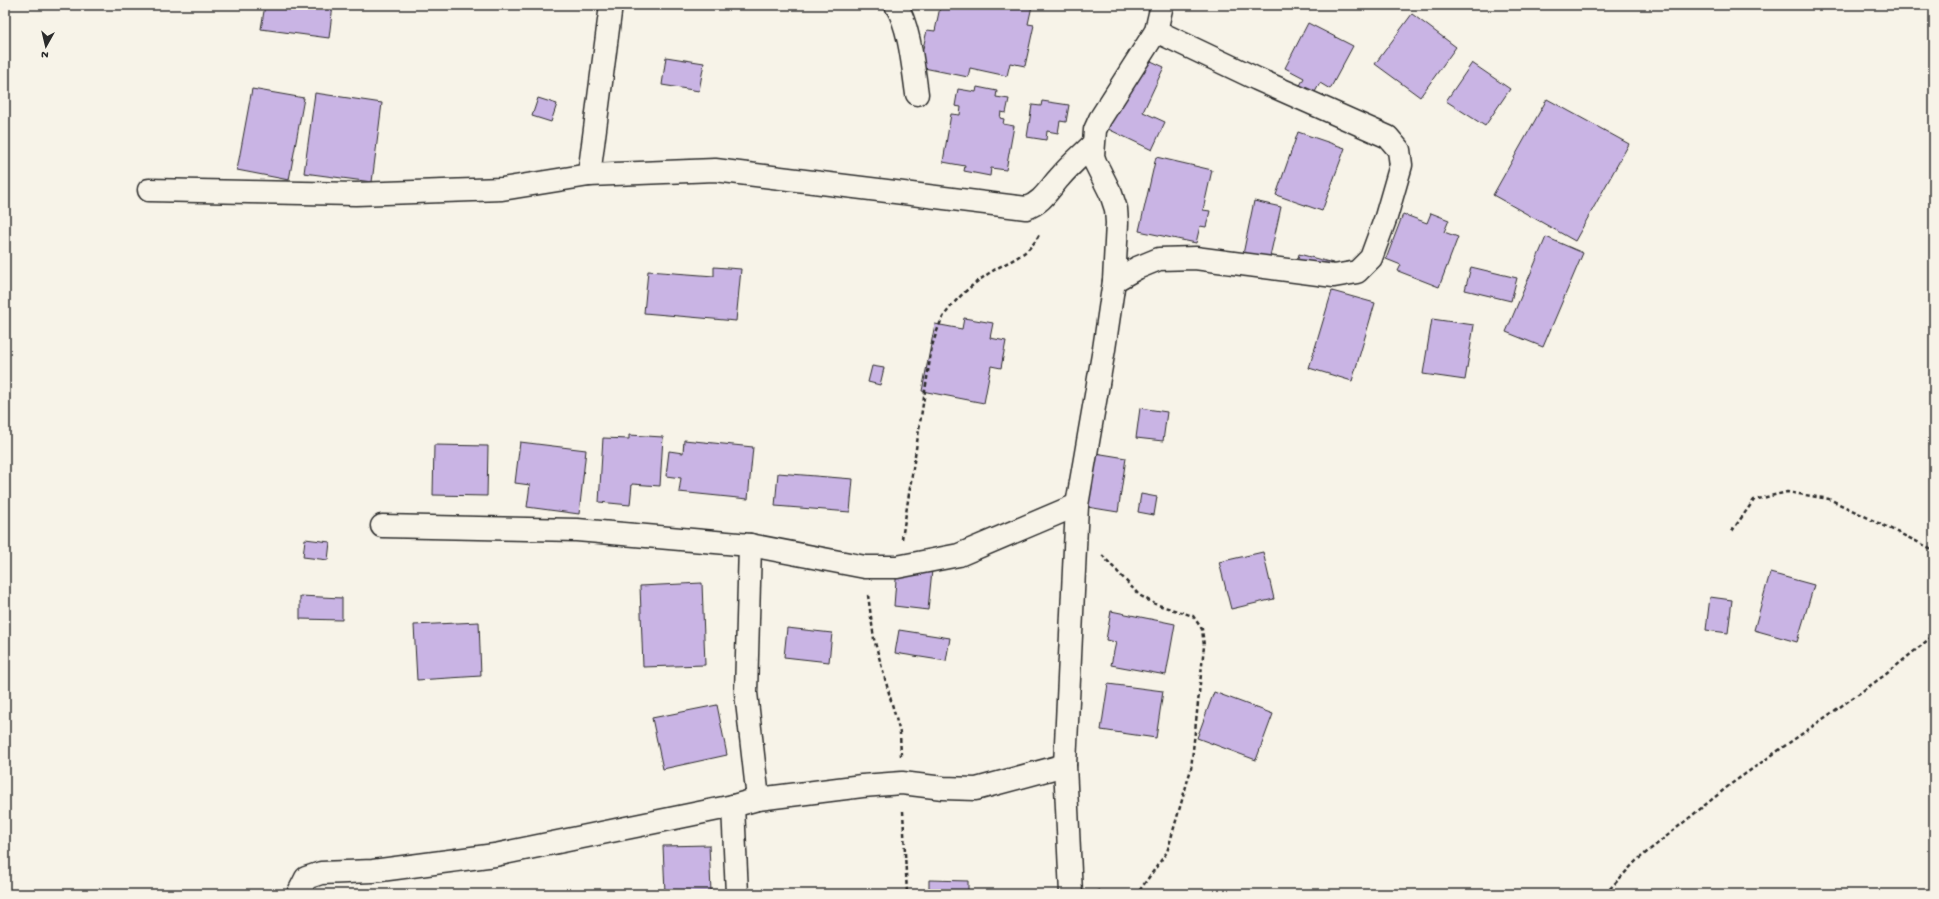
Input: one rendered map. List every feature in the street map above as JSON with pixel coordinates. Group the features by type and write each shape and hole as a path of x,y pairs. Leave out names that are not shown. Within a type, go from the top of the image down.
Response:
{"street":[{"path":"589,175 611,5"},
{"path":"896,5 902,14 912,59 917,94"},
{"path":"1071,894 1065,765 1077,505 1104,349 1114,281 1117,223 1116,209 1111,194 1095,162 1093,144 1095,130 1100,119 1156,31 1162,5"},
{"path":"1114,281 1137,268 1159,259 1195,258 1334,276 1357,272 1370,258 1386,217 1401,165 1399,150 1388,137 1257,79 1156,31"},
{"path":"149,190 379,193 502,189 589,175 715,170 1026,208 1033,206 1041,199 1060,176 1093,144"},
{"path":"382,526 577,530 750,545 865,567 897,567 959,556 1077,505"},
{"path":"750,545 746,693 758,799"},
{"path":"298,894 306,878 321,873 373,871 495,855 733,806 758,799 862,786 902,783 943,788 976,789 1065,765"},
{"path":"733,806 737,894"}],"path":[{"path":"897,567 932,346 942,320 955,300 990,273 1019,257 1034,246 1043,227 1041,199"},
{"path":"1732,531 1754,500 1786,492 1829,499 1934,550"},
{"path":"1076,526 1139,596 1155,604 1193,616 1202,629 1204,646 1191,769 1167,852 1137,894"},
{"path":"865,567 874,639 900,733 907,894"},
{"path":"1605,894 1636,861 1731,784 1885,675 1934,635"}],"building":[{"path":"265,5 333,5 329,38 261,29"},
{"path":"952,5 1032,6 1028,24 1034,25 1025,66 1010,63 1007,76 970,68 968,77 919,67 927,30 935,31 940,7 952,9"},
{"path":"1412,14 1456,47 1420,97 1375,64"},
{"path":"1308,23 1353,46 1330,89 1320,83 1310,101 1296,93 1304,78 1285,68"},
{"path":"1138,55 1164,67 1143,112 1165,122 1152,150 1104,127"},
{"path":"666,57 704,63 699,91 662,85"},
{"path":"1472,63 1510,89 1485,126 1446,101"},
{"path":"977,87 997,91 996,97 1009,99 1006,113 1001,112 1000,118 1004,119 1003,124 1014,126 1006,170 991,168 990,176 964,171 965,166 943,162 951,114 960,115 961,107 955,106 958,89 976,92"},
{"path":"252,89 304,98 289,180 237,170"},
{"path":"315,93 382,103 372,182 304,173"},
{"path":"538,98 557,104 551,122 532,116"},
{"path":"1547,99 1629,144 1575,241 1493,195"},
{"path":"1042,101 1069,105 1066,122 1060,121 1058,133 1047,131 1046,140 1027,137 1032,105 1041,106"},
{"path":"1298,132 1345,148 1322,211 1276,195"},
{"path":"1156,157 1212,170 1203,210 1210,211 1206,227 1200,226 1196,243 1139,231"},
{"path":"1254,201 1281,207 1267,270 1241,264"},
{"path":"1431,213 1449,220 1444,232 1458,237 1439,287 1398,271 1401,265 1386,259 1403,214 1427,223"},
{"path":"1546,237 1583,253 1543,347 1506,332"},
{"path":"1299,254 1333,263 1329,281 1295,271"},
{"path":"714,267 741,269 736,321 644,313 648,271 714,276"},
{"path":"1471,267 1517,278 1511,301 1465,290"},
{"path":"1332,291 1375,303 1352,381 1309,368"},
{"path":"964,318 993,323 990,338 1006,341 1001,368 991,366 984,403 922,391 935,324 962,329"},
{"path":"1432,319 1474,325 1465,380 1423,374"},
{"path":"872,366 884,368 880,385 868,382"},
{"path":"1140,408 1167,412 1163,441 1136,438"},
{"path":"629,435 663,437 660,486 632,484 630,505 599,502 603,438 629,439"},
{"path":"684,440 753,447 748,499 679,492 681,478 666,476 669,451 683,453"},
{"path":"520,442 586,450 579,514 527,507 530,485 515,483"},
{"path":"434,445 488,446 487,496 433,495"},
{"path":"1089,452 1126,458 1118,512 1081,506"},
{"path":"778,473 853,479 850,512 775,506"},
{"path":"1141,494 1157,497 1154,515 1138,512"},
{"path":"305,539 330,542 328,560 303,557"},
{"path":"1263,552 1274,599 1231,609 1219,562"},
{"path":"897,567 932,570 928,610 894,606"},
{"path":"1770,573 1814,585 1797,642 1754,630"},
{"path":"702,583 705,665 643,667 640,586"},
{"path":"300,596 342,598 342,620 300,619"},
{"path":"1710,597 1732,600 1728,633 1706,630"},
{"path":"1111,611 1175,624 1166,675 1111,665 1116,642 1106,640"},
{"path":"479,622 481,676 417,680 414,625"},
{"path":"787,628 832,633 829,662 784,657"},
{"path":"899,630 950,638 946,661 895,653"},
{"path":"1108,684 1163,691 1156,738 1101,730"},
{"path":"1214,692 1273,714 1256,760 1197,738"},
{"path":"717,705 727,755 663,769 652,718"},
{"path":"709,845 711,892 665,893 663,846"},
{"path":"929,880 968,881 968,894 929,894"}]}
